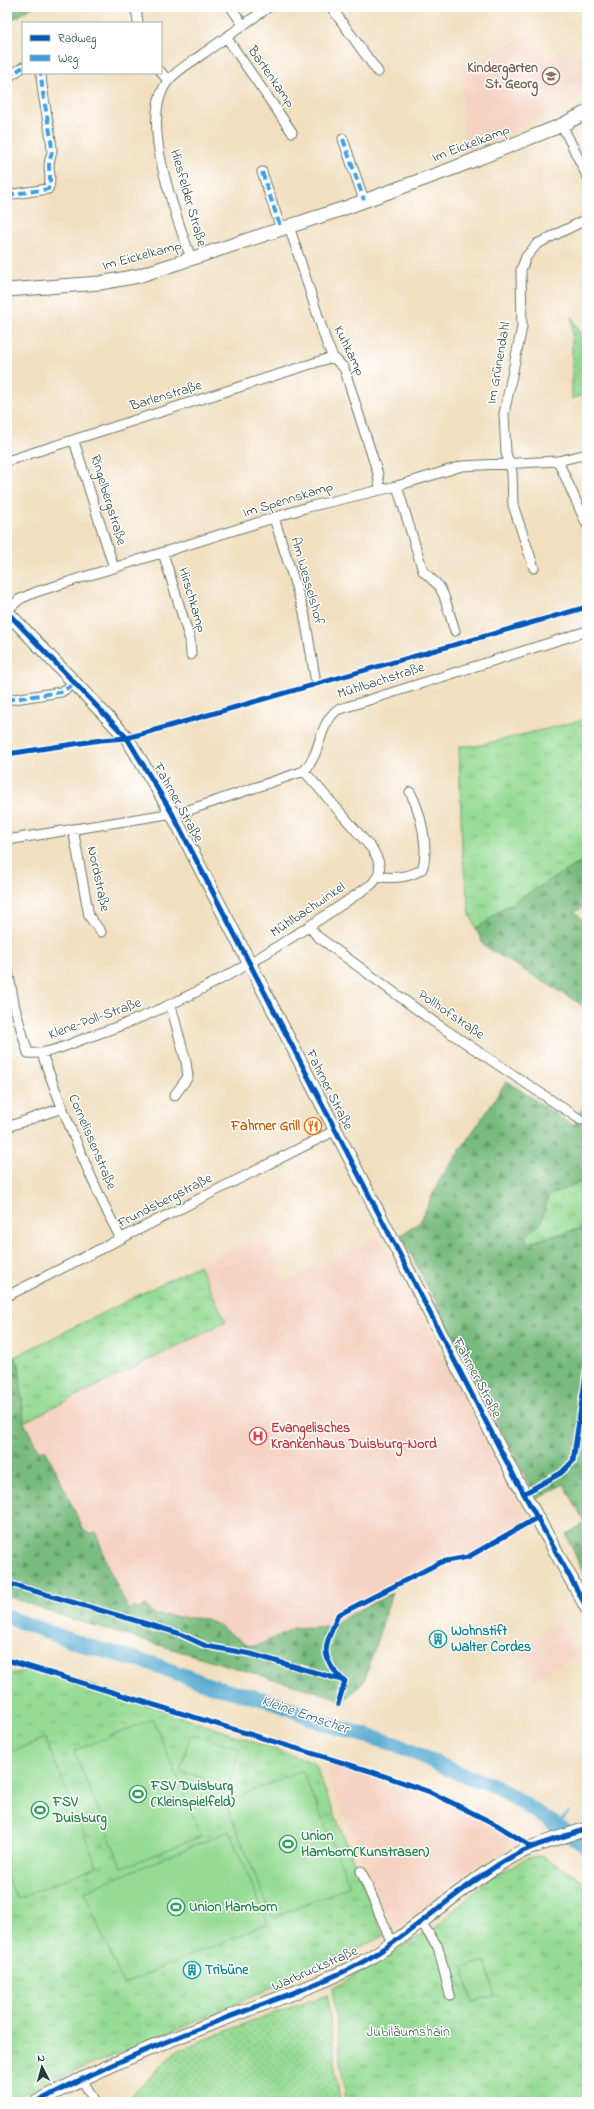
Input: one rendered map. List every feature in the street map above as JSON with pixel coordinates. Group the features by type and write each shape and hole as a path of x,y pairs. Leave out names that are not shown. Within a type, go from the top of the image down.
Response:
{"street":[{"path":"136,7 138,22"},
{"path":"231,7 243,25"},
{"name":"Hiesfelder Straße","path":"191,259 162,165 157,140 157,104 162,90 175,73 269,7"},
{"path":"331,7 378,72"},
{"name":"Bartenkamp","path":"226,37 292,132"},
{"path":"7,78 22,68"},
{"path":"162,73 168,81"},
{"path":"7,195 42,192 48,189 51,184 49,164 52,152 46,101 42,92 41,74"},
{"name":"Im Eickelkamp","path":"7,290 119,281 191,259 285,228 454,168 562,125 587,112"},
{"path":"562,125 587,176"},
{"path":"343,139 364,200"},
{"path":"262,172 285,228"},
{"name":"Im Grünendahl","path":"534,568 513,504 512,472 506,453 504,414 522,327 521,270 526,257 538,244 587,219"},
{"name":"Kuhkamp","path":"285,228 332,357 344,368 378,474 380,489"},
{"name":"Barlenstraße","path":"7,461 74,441 332,357"},
{"name":"Ringelbergstraße","path":"74,441 114,568"},
{"name":"Im Spennskamp","path":"7,611 20,598 338,498 397,486 462,466 558,461 587,454"},
{"path":"558,461 587,525"},
{"path":"397,486 423,571 439,586 444,596 455,631"},
{"name":"Am Wesselshof","path":"274,518 304,612 316,677"},
{"name":"Hirschkamp","path":"163,553 190,640 191,655"},
{"name":"Fahrner Straße","path":"7,611 74,684 127,738 172,813 514,1476 587,1608"},
{"name":"Mühlbachstraße","path":"304,771 313,759 325,722 337,710 587,631"},
{"path":"7,700 61,692 74,684"},
{"path":"172,813 186,811 304,771 373,850 380,866 378,877 406,877 422,869 425,861 421,819 418,806 410,792"},
{"name":"Nordstraße","path":"7,840 172,813"},
{"name":"Nordstraße","path":"73,829 89,916 101,932"},
{"name":"Mühlbachwinkel","path":"250,964 310,927 372,884 378,877"},
{"name":"Pollhofstraße","path":"310,927 317,936 434,1022 582,1120"},
{"name":"Klene-Poll-Straße","path":"8,979 14,1008 28,1054 42,1054 111,1030 171,1006 250,964"},
{"path":"7,966 8,979"},
{"path":"171,1006 186,1062 188,1077 174,1096"},
{"name":"Cornelissenstraße","path":"42,1054 62,1108 104,1206 121,1239"},
{"path":"7,1127 62,1108"},
{"name":"Frundsbergstraße","path":"7,1296 336,1130"},
{"name":"Warbruckstraße","path":"37,2102 82,2079 163,2043 328,1979 360,1963 422,1924 478,1878 508,1859 553,1839 587,1829"},
{"path":"361,1871 392,1943"},
{"path":"422,1924 438,1947 450,1995"},
{"path":"82,2079 95,2102"}],"shaded area":[{"path":"533,33 545,59 568,50 571,58 587,52 587,94 511,132 464,152 461,66"},
{"name":"Evangelisches Krankenhaus Duisburg-Nord","path":"261,1235 286,1282 379,1236 533,1530 444,1579 424,1573 393,1590 392,1593 329,1626 294,1628 257,1646 247,1645 213,1621 206,1619 156,1615 150,1611 129,1610 108,1567 96,1532 90,1534 84,1531 46,1450 38,1450 24,1422 226,1322 199,1265"},
{"path":"561,1623 578,1655 564,1661 565,1662 535,1678 517,1646 547,1633 546,1630"},
{"path":"329,1762 459,1809 518,1842 467,1873 415,1915 393,1929 332,1787 327,1770"}],"green space":[{"path":"7,7 32,7 7,24"},
{"path":"572,317 587,347 587,393 572,399"},
{"path":"587,719 587,858 494,914 485,923 476,928 470,915 462,854 459,746 476,746"},
{"path":"587,858 587,905 575,912 587,924 587,1008 484,946 476,928 485,923 494,914"},
{"path":"507,1081 573,1126 587,1100 587,1179 548,1196 541,1223 525,1236 527,1243 579,1229 587,1224 587,1582 566,1534 585,1523 564,1484 537,1499 401,1235 420,1222 439,1181"},
{"path":"587,1179 587,1224 579,1229 527,1243 525,1236 541,1223 548,1196"},
{"path":"199,1265 226,1322 24,1422 19,1365 14,1357"},
{"path":"14,1357 19,1365 24,1422 38,1450 46,1450 84,1531 90,1534 96,1532 108,1567 129,1610 135,1607 137,1610 146,1605 150,1611 156,1615 206,1619 212,1621 247,1645 257,1646 294,1628 329,1626 392,1593 364,1682 344,1700 71,1619 7,1596 7,1360"},
{"path":"42,1668 314,1763 384,1936 225,2009 7,2100 7,1674"},
{"name":"FSV Duisburg (Kleinspielfeld)","path":"153,1719 201,1836 122,1868 74,1751"},
{"path":"191,1734 240,1748 229,1785 180,1771"},
{"name":"FSV Duisburg","path":"45,1738 97,1866 17,1899 7,1876 7,1754"},
{"name":"Union Hamborn(Kunstrasen)","path":"302,1770 350,1886 273,1918 225,1802"},
{"name":"Union Hamborn","path":"229,1831 268,1923 123,1984 84,1891"},
{"name":"Jubiläumshain","path":"541,1855 587,1884 587,2102 346,2102 332,1988 435,1927 491,1877 527,1858"},
{"path":"485,1961 495,1995 472,2002 463,1967"},
{"path":"327,1995 340,2102 125,2102 175,2052 251,2021"}],"waterway":[{"name":"Kleine Emscher","path":"7,1617 87,1646 150,1663 212,1686 274,1702 322,1723 395,1744 458,1773 497,1787 587,1847"},
{"path":"557,1826 569,1812"}],"marked path":[{"path":"7,78 22,68"},
{"path":"7,195 48,189 49,186 49,163 52,150 41,74"},
{"path":"343,139 364,200"},
{"path":"262,172 281,229"},
{"path":"7,700 61,692 74,684"}],"cycle path":[{"path":"7,754 101,740 127,738 587,607"},
{"path":"7,612 127,738 172,813 514,1476 587,1608"},
{"path":"525,1493 561,1473 573,1461 587,1367"},
{"path":"343,1680 330,1664 326,1649 327,1642 338,1615 441,1562 468,1557 538,1517"},
{"path":"7,1583 178,1633 206,1646 251,1654 345,1681 338,1704"},
{"path":"7,1660 370,1771 430,1792 497,1825 532,1847"},
{"path":"37,2102 105,2068 151,2048 308,1987 359,1964 397,1940 469,1885 506,1860 535,1846 587,1829"}],"place":[{"name":"Kindergarten St. Georg","path":"551,76"},
{"name":"Fahrner Grill","path":"313,1126"},
{"name":"Evangelisches Krankenhaus Duisburg-Nord","path":"258,1436"},
{"name":"Wohnstift Walter Cordes","path":"438,1639"},
{"name":"FSV Duisburg (Kleinspielfeld)","path":"138,1794"},
{"name":"FSV Duisburg","path":"40,1810"},
{"name":"Union Hamborn(Kunstrasen)","path":"288,1844"},
{"name":"Union Hamborn","path":"176,1907"},
{"name":"Tribüne","path":"192,1970"}]}
